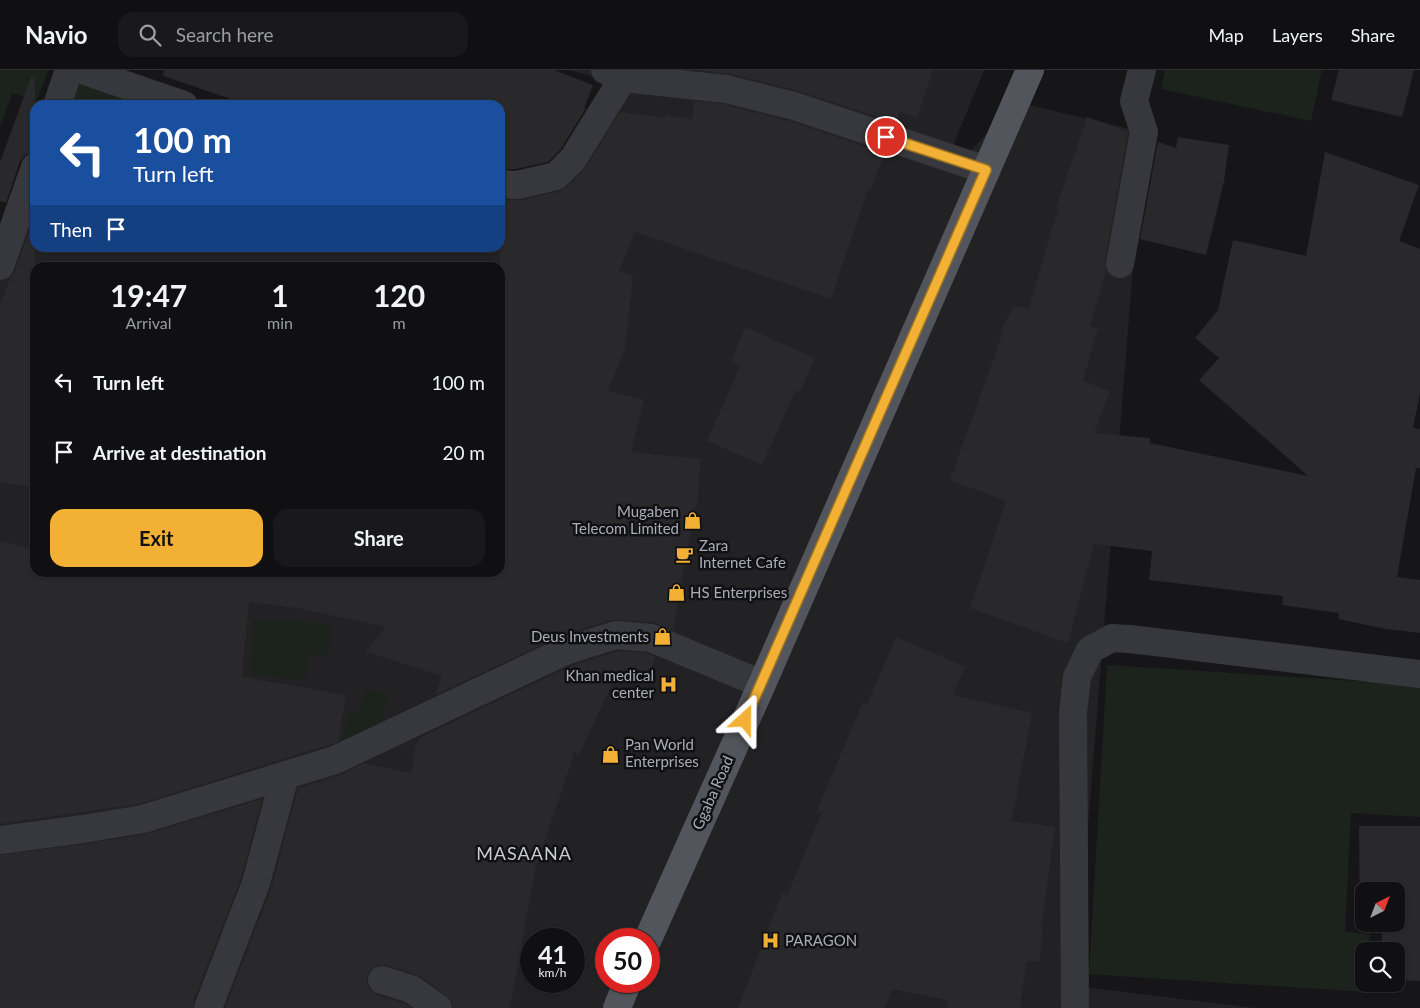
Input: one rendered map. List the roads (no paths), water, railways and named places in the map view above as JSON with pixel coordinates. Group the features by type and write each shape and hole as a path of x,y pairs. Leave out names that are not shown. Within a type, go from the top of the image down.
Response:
{"main road":[{"name":"Ggaba Road","path":"653,928 762,684 1030,70"},
{"path":"616,1008 623,993"}],"street":[{"path":"59,100 69,70"},
{"path":"82,70 169,100"},
{"path":"1120,264 1144,132 1134,101 1142,70"},
{"path":"505,184 517,185 556,176 572,159 614,74 726,89 784,104 986,170"},
{"path":"0,266 30,181"},
{"path":"0,840 143,819 335,760 565,651 616,635 651,638 762,684"},
{"path":"1075,1008 1073,713 1077,677 1090,650 1112,638 1130,639 1420,674"},
{"path":"208,1008 256,884 285,775"},
{"path":"382,980 411,989 438,1008"}],"place":[{"name":"Mugaben Telecom Limited","path":"693,521"},
{"name":"Zara Internet Cafe","path":"685,555"},
{"name":"HS Enterprises","path":"676,593"},
{"name":"Deus Investments","path":"663,637"},
{"name":"Khan medical center","path":"668,685"},
{"name":"Pan World Enterprises","path":"611,754"},
{"name":"PARAGON","path":"771,941"}],"district":[{"name":"MASAANA","path":"524,854"}]}
